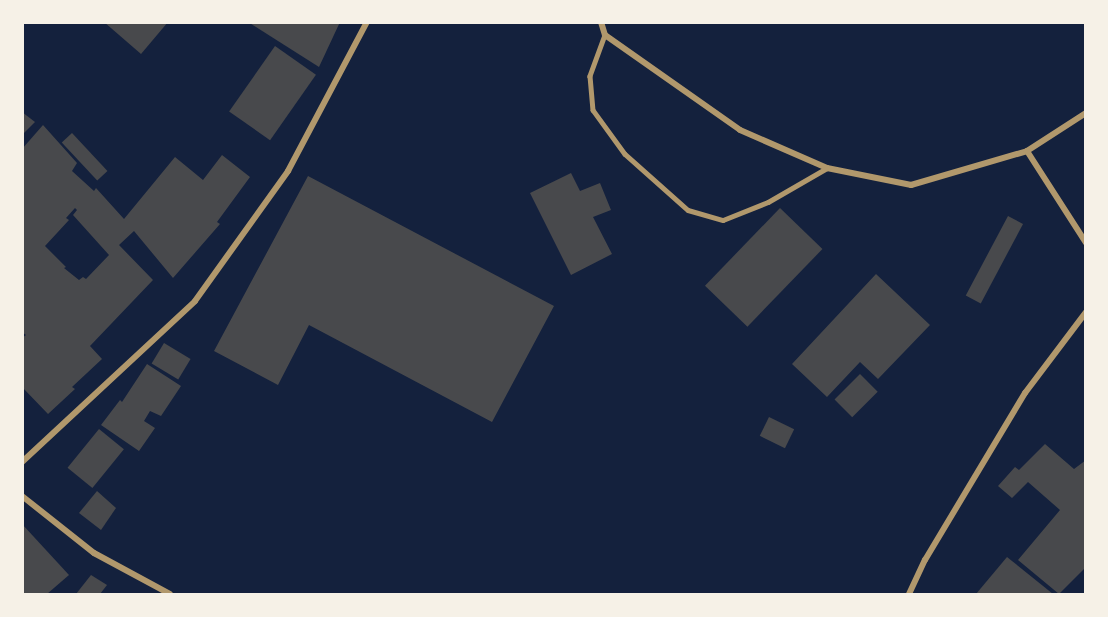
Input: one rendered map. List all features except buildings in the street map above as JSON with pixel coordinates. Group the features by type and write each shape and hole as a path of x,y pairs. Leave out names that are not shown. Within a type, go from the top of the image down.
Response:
{"street":[{"path":"22,462 195,302 288,171 367,22"},
{"path":"601,22 605,35 740,130 827,168 911,185 1027,151 1086,113"},
{"path":"1027,151 1086,243"},
{"path":"909,594 925,560 1025,393 1086,312"},
{"path":"22,496 94,553 170,594"}],"lane":[{"path":"605,35 590,76 593,110 625,154 688,210 723,219 768,202 827,168"}]}
